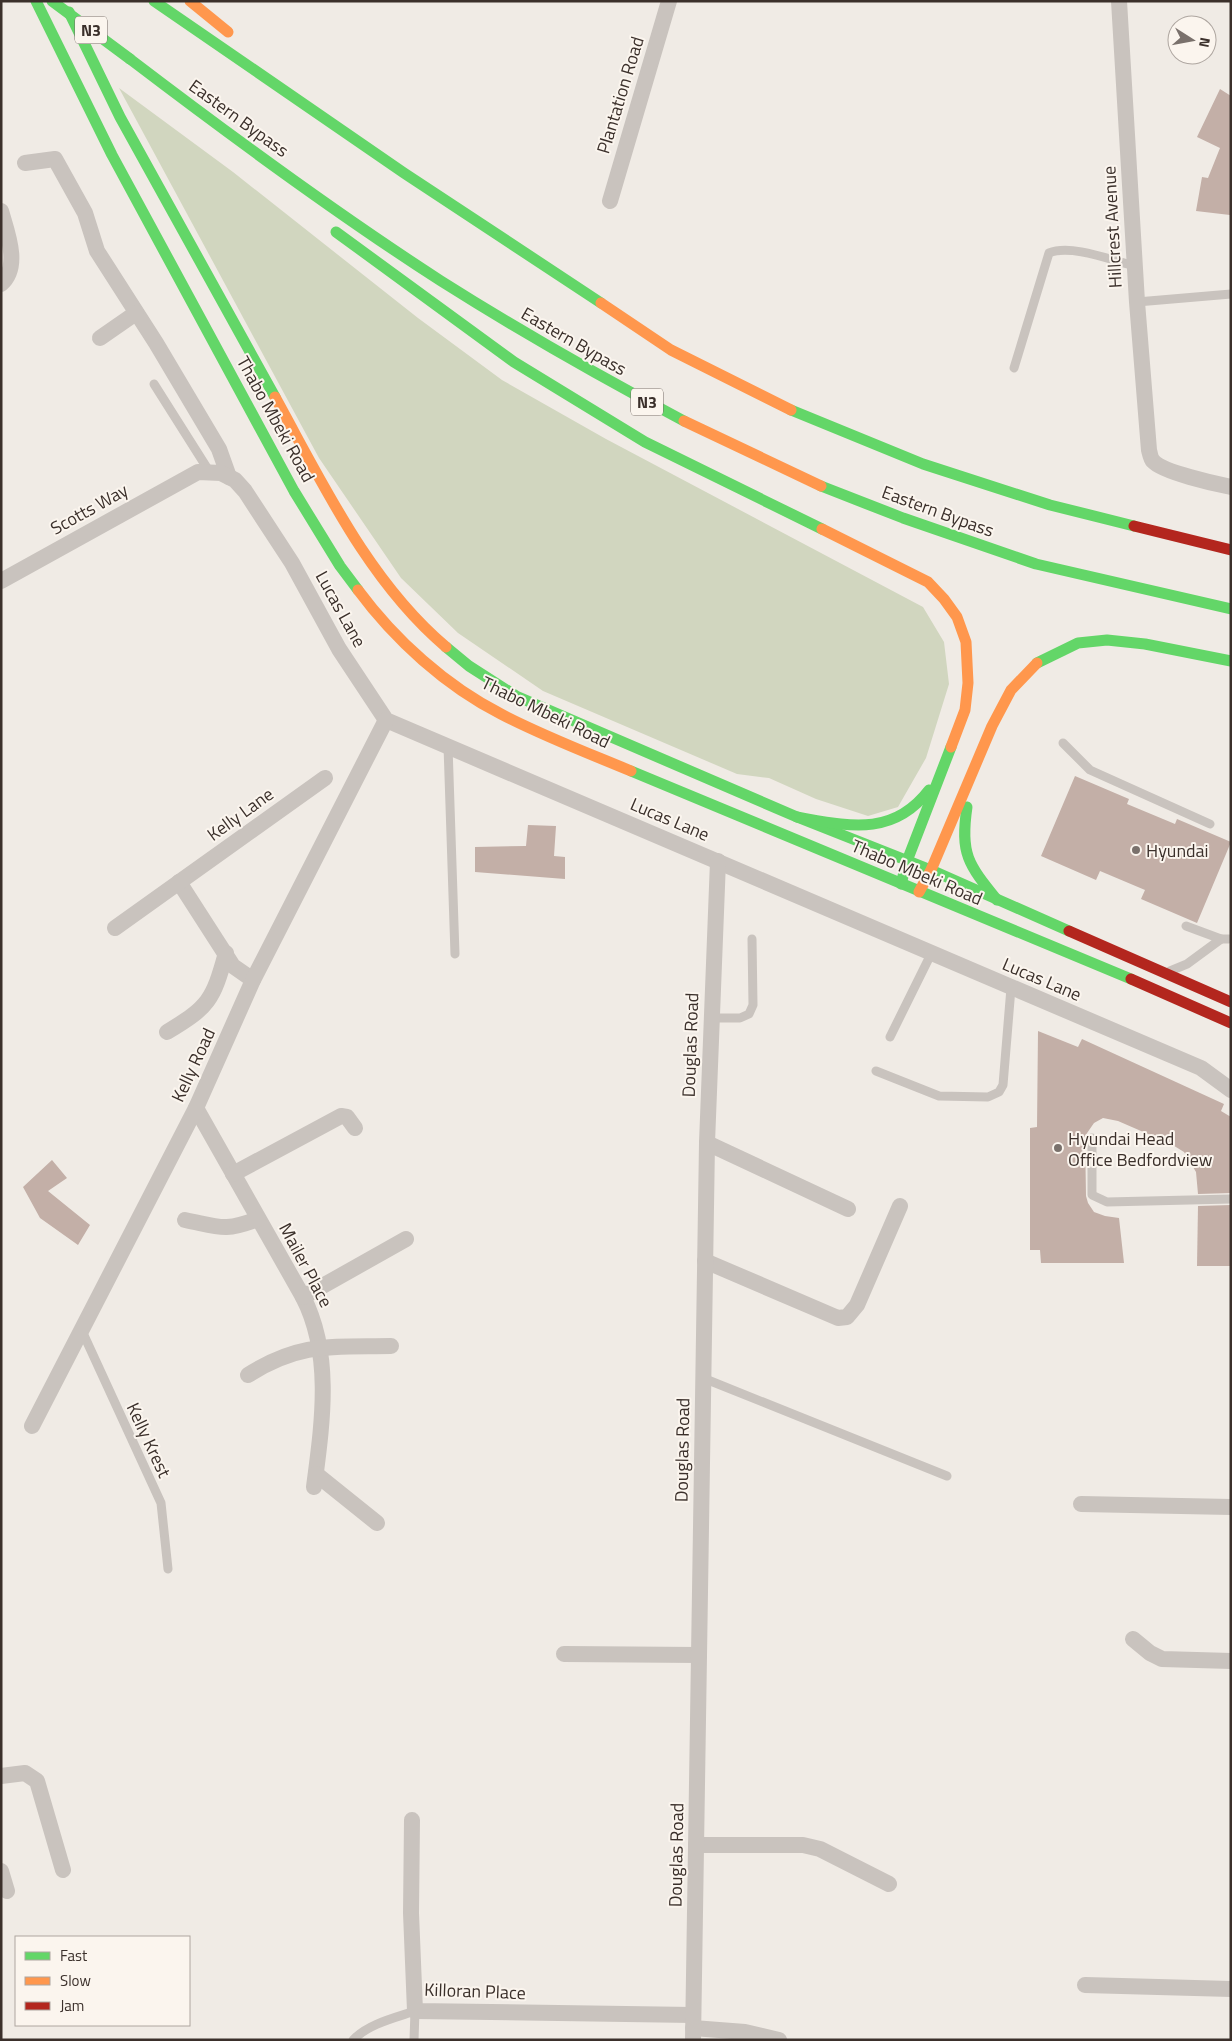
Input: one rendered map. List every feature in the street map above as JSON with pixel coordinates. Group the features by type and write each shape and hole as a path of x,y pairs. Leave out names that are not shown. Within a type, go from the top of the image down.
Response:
{"main road":[{"name":"Thabo Mbeki Road","path":"36,1 112,154 294,490 340,566 375,613 414,651 462,690 502,714 586,752 918,892 1099,965 1231,1022"},
{"name":"Eastern Bypass","path":"52,1 197,111 363,228 499,318 644,401 775,466 904,519 1040,565 1231,609"},
{"name":"Thabo Mbeki Road","path":"64,1 120,117 300,442 364,552 400,599 437,639 469,666 516,696 797,817 931,870 1231,1002"},
{"path":"154,1 404,173 671,350 801,414 923,464 1050,505 1231,550"},
{"path":"190,1 236,38"},
{"path":"274,69 404,173"},
{"path":"197,111 300,200"},
{"path":"329,225 514,362 645,442 928,582 950,606 963,634 970,667 965,710 907,861 901,884"},
{"path":"918,892 931,870 992,726 1012,690 1039,661 1078,643 1107,640 1145,644 1231,661"},
{"path":"797,817 858,826 879,824 904,816 924,799 949,754"},
{"path":"973,770 962,835 964,847 973,869 997,900"}],"street":[{"name":"Plantation Road","path":"610,201 669,1"},
{"name":"Hillcrest Avenue","path":"1119,1 1134,266 1149,450 1153,461 1158,465 1182,474 1231,487"},
{"path":"25,163 56,158 85,213 97,251 219,449 229,477"},
{"path":"1,211 12,257 6,280 1,284"},
{"path":"100,338 136,313"},
{"name":"Lucas Lane","path":"203,471 229,477 245,491 292,563 339,649 386,720 1201,1068 1231,1090"},
{"name":"Scotts Way","path":"1,581 203,471"},
{"name":"Kelly Road","path":"32,1426 196,1108 253,980 386,720"},
{"name":"Kelly Lane","path":"115,928 324,778"},
{"name":"Douglas Road","path":"693,2028 707,1143 718,861"},
{"path":"179,882 233,966 253,980"},
{"path":"167,1032 194,1016 210,999 218,981 226,953"},
{"name":"Mailer Place","path":"196,1108 303,1297 314,1323 319,1346 322,1391 315,1481 377,1523"},
{"path":"233,1174 341,1116 347,1117 355,1128"},
{"path":"707,1143 848,1209"},
{"path":"705,1261 838,1318 847,1317 857,1305 900,1206"},
{"path":"185,1220 234,1228 258,1219"},
{"path":"303,1297 406,1239"},
{"path":"248,1375 270,1361 319,1346 392,1346"},
{"path":"1081,1504 1231,1507"},
{"path":"1133,1640 1150,1653 1162,1659 1231,1661"},
{"path":"564,1654 699,1655"},
{"path":"1,1776 25,1773 37,1781 64,1870"},
{"name":"Killoran Place","path":"412,1820 411,1913 415,2010 745,2032 779,2040"},
{"path":"696,1845 803,1845 820,1849 889,1884"},
{"path":"1,1871 7,1891"},
{"path":"1086,1985 1231,1989"}],"lane":[{"path":"1014,368 1049,253 1056,250 1070,250 1134,266"},
{"path":"1137,302 1231,294"},
{"path":"154,384 203,471"},
{"path":"1063,742 1090,770 1210,824"},
{"path":"448,746 456,954"},
{"path":"1165,972 1187,964 1225,939 1186,926"},
{"path":"711,1018 740,1018 749,1014 752,1005 752,939"},
{"path":"890,1038 931,954"},
{"path":"876,1071 939,1096 988,1097 999,1092 1003,1085 1011,988"},
{"path":"1092,1138 1092,1195 1099,1200 1107,1202 1231,1199"},
{"name":"Kelly Krest","path":"82,1330 161,1503 168,1569"},
{"path":"703,1378 947,1476"},
{"path":"353,2040 372,2026 415,2010 414,2040"}],"green space":[{"path":"119,88 233,172 418,318 502,380 606,439 923,607 944,642 949,684 926,758 898,807 868,816 816,799 769,778 737,774 543,691 458,633 401,578 319,458"}],"building":[{"path":"1220,89 1231,96 1230,215 1196,211 1202,177 1208,178 1220,148 1197,137"},
{"name":"Hyundai","path":"1075,776 1129,799 1127,804 1175,824 1177,819 1231,842 1197,923 1141,899 1145,890 1100,871 1096,880 1041,856"},
{"path":"528,825 556,826 554,856 565,857 565,879 475,872 475,847 526,846"},
{"name":"Hyundai Head Office Bedfordview","path":"1038,1031 1078,1047 1082,1039 1224,1104 1221,1111 1231,1117 1231,1193 1198,1194 1196,1172 1184,1152 1171,1144 1118,1121 1103,1118 1094,1123 1085,1136 1086,1196 1094,1212 1119,1218 1124,1263 1041,1263 1040,1250 1030,1250 1030,1128 1037,1127"},
{"path":"52,1160 67,1178 48,1191 90,1225 78,1245 40,1218 23,1187"},
{"path":"1231,1205 1231,1266 1197,1266 1198,1206"}],"traffic: fast":[{"path":"36,1 112,155 294,491 340,566 358,590"},
{"path":"52,1 130,59"},
{"path":"154,1 404,173 601,303"},
{"path":"69,12 120,117 275,397"},
{"path":"130,59 283,173 441,281 561,353 684,421"},
{"path":"336,232 514,362 645,442 822,529"},
{"path":"791,410 923,464 1050,505 1134,526"},
{"path":"821,486 903,518 1036,564 1231,609"},
{"path":"1037,663 1078,643 1107,640 1145,644 1231,661"},
{"path":"446,647 469,666 516,696 797,817 931,870 1069,931"},
{"path":"901,884 907,861 951,747"},
{"path":"631,771 1131,979"},
{"path":"797,817 852,825 885,822 901,815 915,805 929,790"},
{"path":"967,807 965,836 968,858 979,877 997,900"}],"traffic: slow":[{"path":"190,1 228,32"},
{"path":"601,303 671,350 791,410"},
{"path":"275,397 330,497 371,562 394,593 446,647"},
{"path":"684,421 821,486"},
{"path":"822,529 928,582 957,617 966,642 968,683 965,710 951,747"},
{"path":"358,590 388,627 405,644 441,676 461,690 517,722 631,771"},
{"path":"919,892 931,870 992,726 1011,690 1037,663"}],"traffic: jam":[{"path":"1134,526 1231,550"},
{"path":"1069,931 1231,1002"},
{"path":"1131,979 1231,1023"}],"place":[{"name":"Hyundai","path":"1136,850"},
{"name":"Hyundai Head Office Bedfordview","path":"1058,1148"}]}
